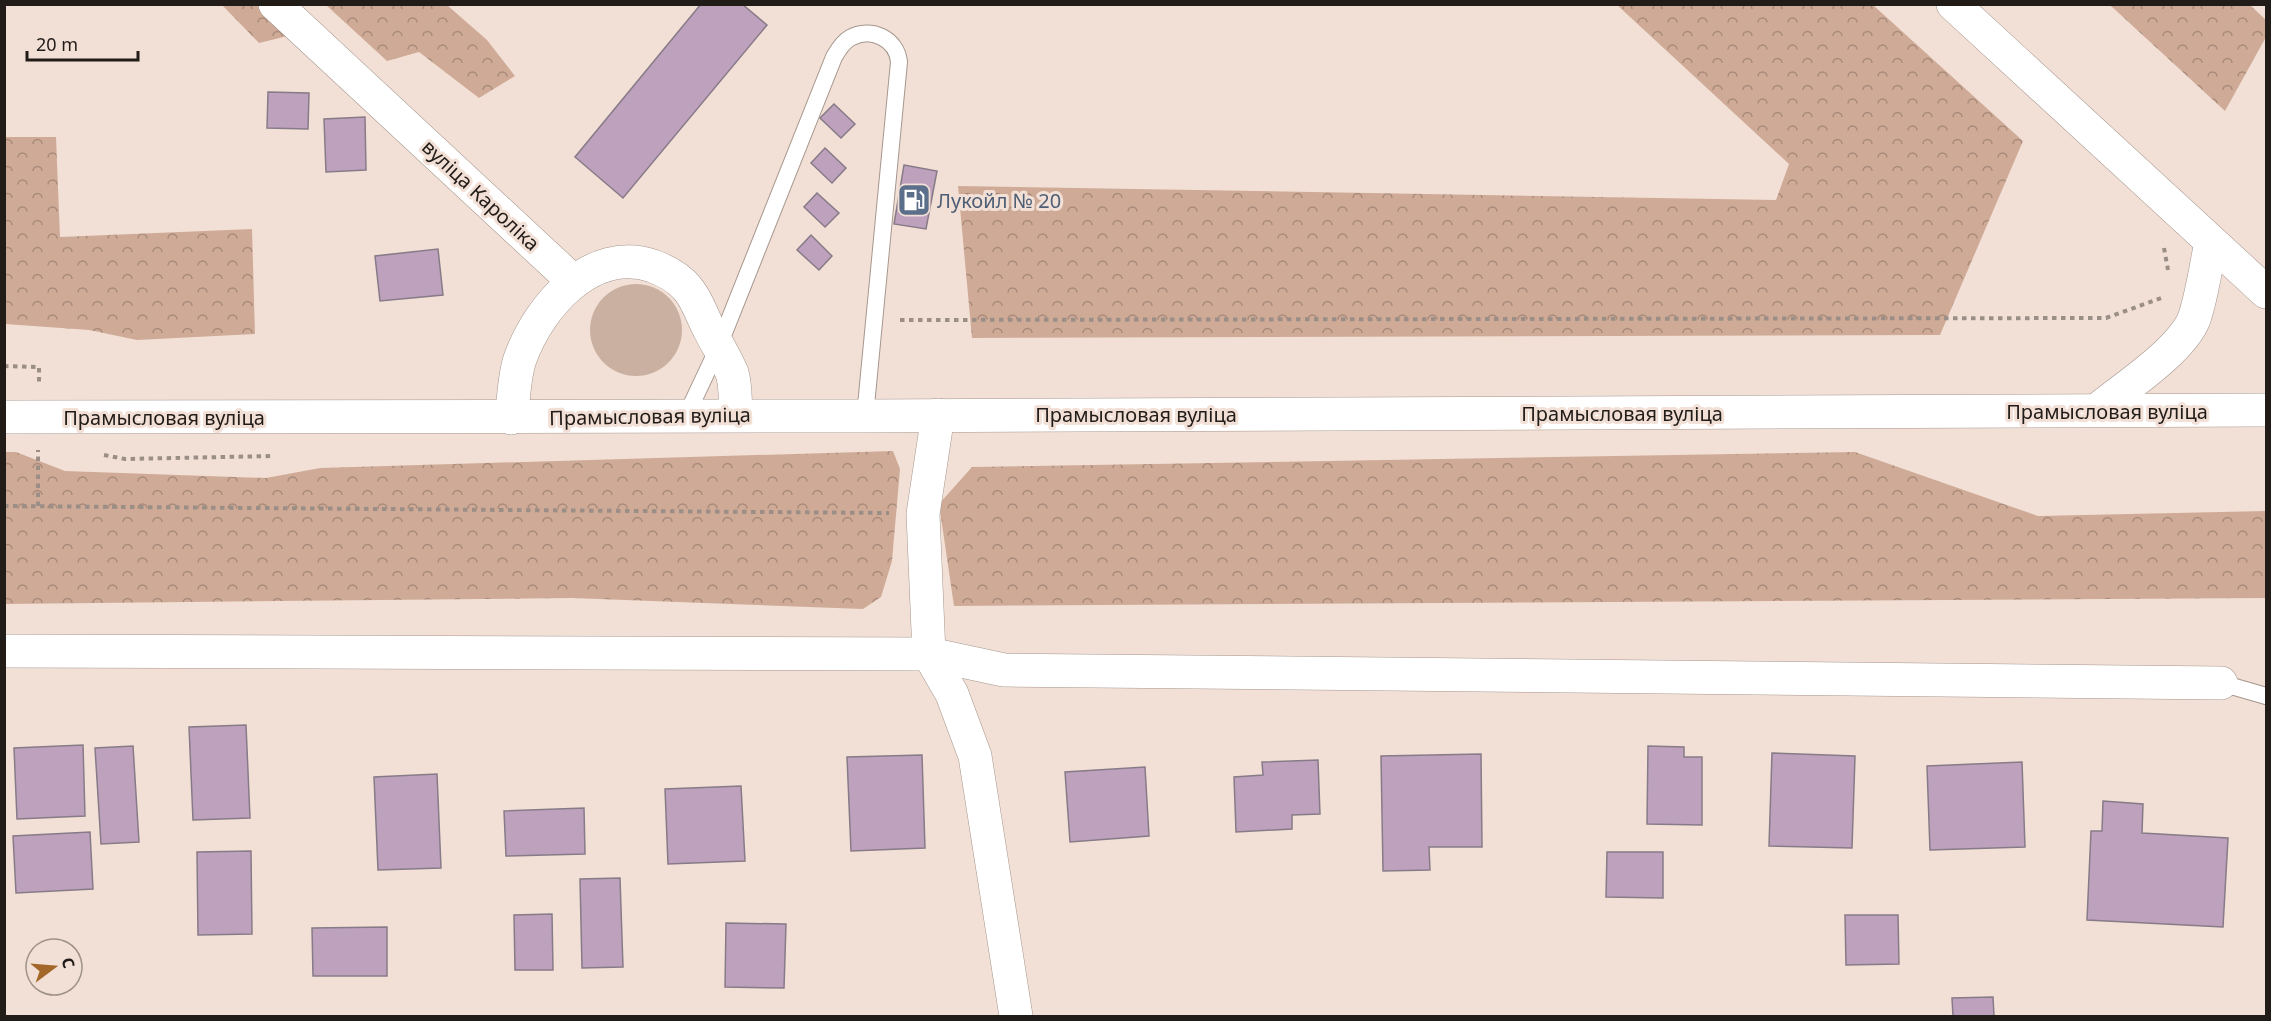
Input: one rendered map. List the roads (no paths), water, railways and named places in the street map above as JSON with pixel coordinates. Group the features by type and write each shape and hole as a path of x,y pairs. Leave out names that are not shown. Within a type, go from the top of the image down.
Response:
{"street":[{"name":"вуліца Кароліка","path":"274,4 573,281"},
{"path":"1953,4 2266,292"},
{"path":"2097,410 2163,358 2182,339 2194,319 2211,242"},
{"path":"512,418 520,360 537,325 573,281 610,263 640,262 677,278 689,290 733,375 736,414"},
{"name":"Прамысловая вуліца","path":"4,417 512,418 687,414 865,416 2266,410"},
{"path":"938,415 923,514 928,654 952,694 975,756 1016,1017"},
{"path":"4,651 928,654 1004,670 2221,684"}],"lane":[{"path":"687,414 718,348 834,57 849,38 865,34 880,36 891,42 898,50 899,62 865,416"},
{"path":"2221,684 2266,696"}],"place":[{"name":"Лукойл № 20","path":"914,200"}]}
